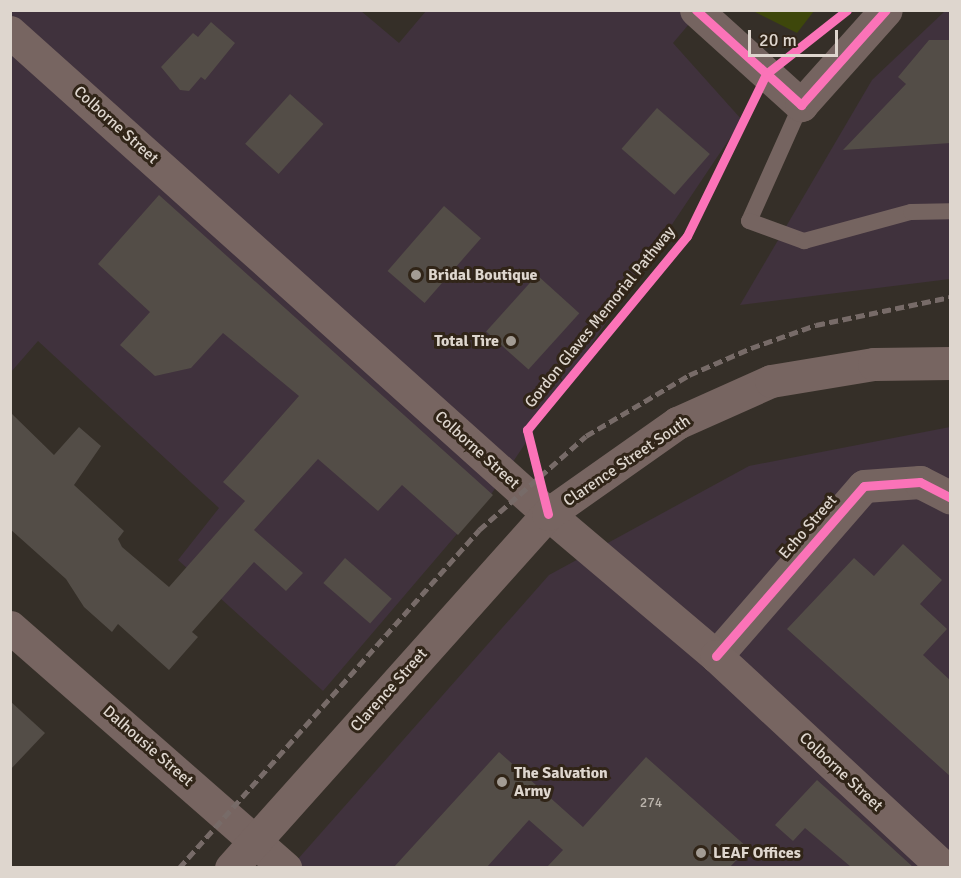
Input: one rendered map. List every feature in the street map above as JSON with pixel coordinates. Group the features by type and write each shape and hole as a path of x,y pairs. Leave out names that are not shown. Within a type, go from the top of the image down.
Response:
{"main road":[{"name":"Colborne Street","path":"10,32 548,514 716,656 944,867"},
{"name":"Clarence Street South","path":"548,514 677,423 771,381 874,364 951,363"},
{"name":"Clarence Street","path":"231,867 548,514"},
{"name":"Dalhousie Street","path":"10,627 285,867"}],"street":[{"path":"696,10 801,105 886,10"},
{"name":"Echo Street","path":"716,656 864,486 920,482 951,497"}],"lane":[{"path":"801,105 748,221 804,241 911,212 951,211"}],"shaded area":[{"path":"11,11 361,11 399,43 426,11 700,11 673,43 742,120 492,493 323,691 178,560 219,508 38,341 11,372"},
{"path":"945,11 950,11 950,279 740,305 872,80"},
{"path":"950,427 950,867 290,868 549,575 749,466"}],"green space":[{"path":"753,11 814,11 797,33"}],"building":[{"path":"211,22 235,43 205,80 201,77 189,91 180,90 161,67 193,33 198,37"},
{"path":"929,40 951,40 951,143 843,150 906,84 898,77"},
{"path":"290,94 323,124 279,174 245,144"},
{"path":"657,108 710,154 674,195 622,149"},
{"path":"159,195 493,495 458,535 402,485 378,511 318,459 254,530 303,573 286,591 254,562 192,632 198,637 169,670 118,624 112,632 84,607 66,579 10,529 10,412 54,455 79,427 101,446 74,485 124,531 118,539 122,547 169,587 245,501 223,482 299,396 223,333 191,368 155,376 120,345 150,312 98,264"},
{"path":"444,206 481,238 425,303 388,271"},
{"path":"537,275 579,313 529,370 486,331"},
{"path":"903,544 942,580 920,604 947,629 923,655 951,681 951,777 787,629 854,558 874,576"},
{"path":"345,558 392,599 370,624 323,583"},
{"path":"10,701 45,733 10,770"},
{"path":"499,752 583,827 646,757 748,848 730,867 547,867 563,850 529,820 487,867 394,867"},
{"path":"817,780 913,867 851,867 805,828 793,841 775,825"}],"railway":[{"path":"179,868 479,530 586,436 689,375 751,348 816,325 950,297"}],"cycle path":[{"path":"696,10 801,105 886,10"},
{"name":"Gordon Glaves Memorial Pathway","path":"548,514 527,430 687,236 766,74 847,10"},
{"path":"716,656 864,486 920,482 950,497"}],"place":[{"name":"Bridal Boutique","path":"416,275"},
{"name":"Total Tire","path":"511,341"},
{"name":"The Salvation Army","path":"502,782"},
{"name":"LEAF Offices","path":"701,853"}]}
